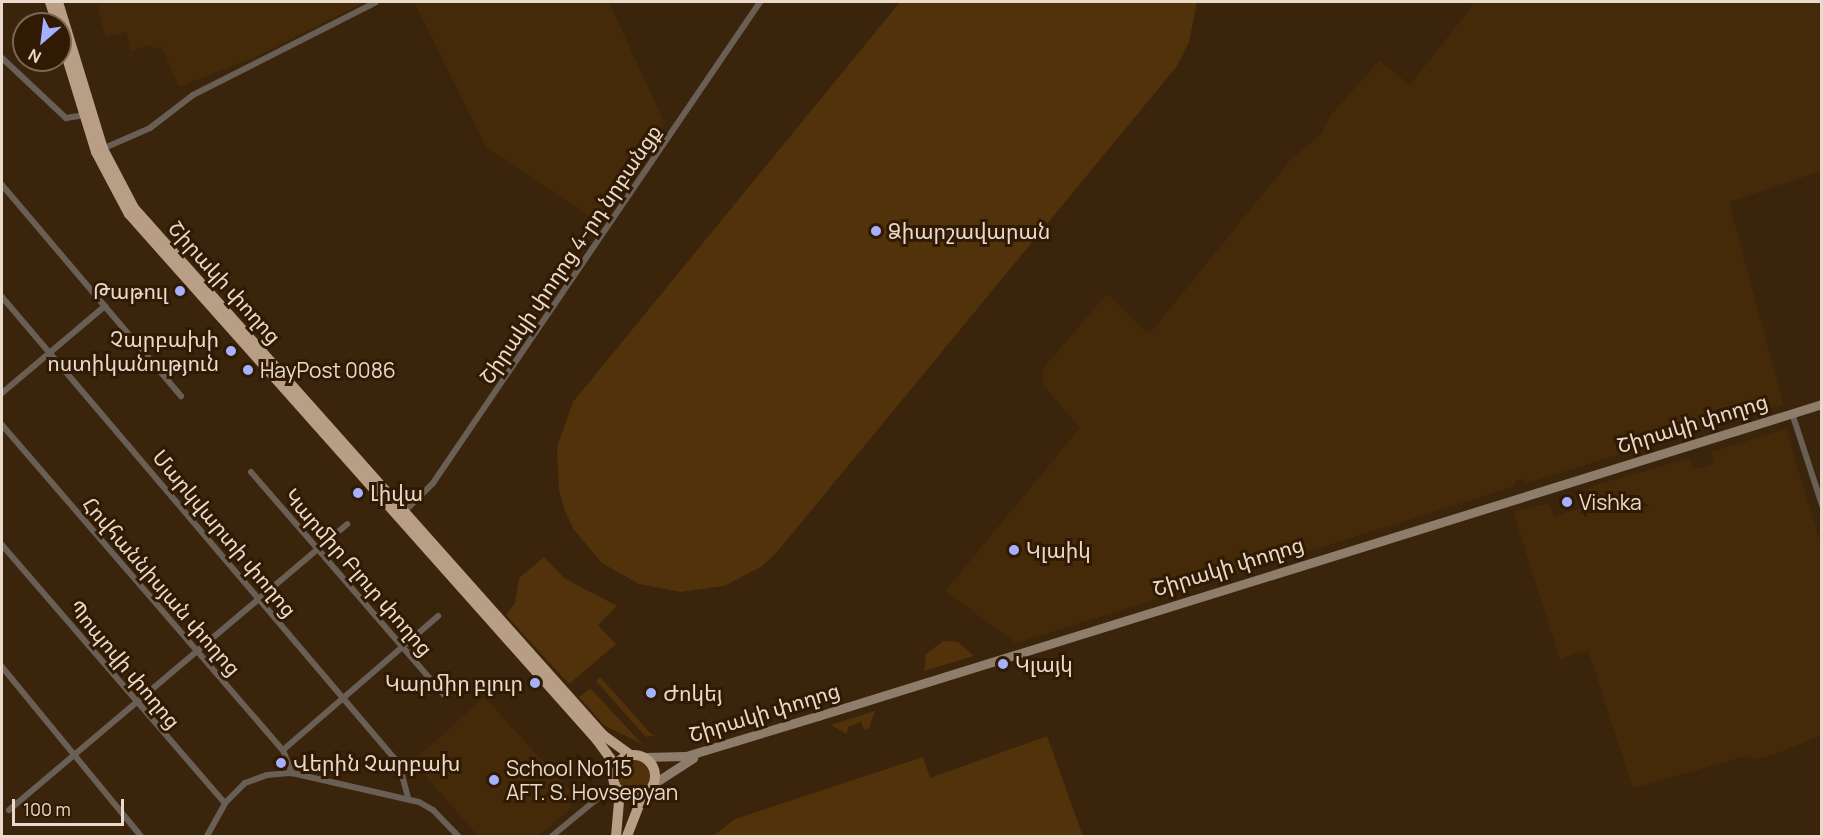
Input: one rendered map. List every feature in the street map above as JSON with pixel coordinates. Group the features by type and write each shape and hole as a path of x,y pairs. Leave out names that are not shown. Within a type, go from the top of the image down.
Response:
{"highway":[{"name":"Շիրակի փողոց","path":"58,2 88,115"},
{"name":"Շիրակի փողոց","path":"72,69 99,150 123,191 148,225 597,740 616,766"},
{"name":"Շիրակի փողոց","path":"401,514 603,735 631,755 644,757"},
{"path":"616,837 616,766 631,755"},
{"path":"644,757 653,767 653,784"},
{"name":"Շիրակի փողոց","path":"643,795 653,784"},
{"path":"617,787 630,796 643,795 627,837"}],"main road":[{"name":"Շիրակի փողոց","path":"653,784 688,760 1821,406"},
{"name":"Շիրակի փողոց","path":"644,757 687,756 1793,415"}],"street":[{"path":"99,150 150,128 193,95 376,2"},
{"name":"Շիրակի փողոց 4-րդ նրբանցք","path":"401,514 433,483 760,2"},
{"path":"2,58 66,118 88,115"},
{"path":"2,185 181,396"},
{"name":"Մարկվարտի փողոց","path":"2,297 399,765 408,798"},
{"path":"2,393 105,306"},
{"path":"1793,415 1821,505"},
{"name":"Հովհաննիսյան փողոց","path":"2,425 283,750 292,773"},
{"name":"Կարմիր Բլուր փողոց","path":"251,472 443,694"},
{"path":"9,810 138,705 320,550 347,524"},
{"name":"Պոպովի փողոց","path":"2,546 225,803"},
{"path":"283,750 344,700 438,616"},
{"path":"2,667 141,837"},
{"path":"207,837 225,803 245,783 267,775 292,773 408,798 433,810 458,837"},
{"path":"552,837 617,787"}],"shaded area":[{"path":"101,2 365,2 253,58 179,87 162,47 154,49 150,45 131,51 126,32 106,37 97,8"},
{"path":"414,2 609,2 665,124 600,223 486,147"},
{"name":"Ձիարշավարան","path":"900,2 1197,2 1189,42 1177,66 777,552 761,567 724,586 681,592 639,584 602,563 574,530 565,511 559,490 557,447 573,402"},
{"path":"1475,2 1821,2 1821,171 1729,202 1783,404 1527,483 1523,479 1516,481 1513,487 1016,643 945,591 1080,428 1043,385 1042,370 1105,296 1109,295 1147,332 1151,332 1292,158 1322,134 1330,116 1379,61 1410,85"},
{"path":"1786,429 1821,545 1821,735 1776,754 1753,760 1750,755 1633,788 1588,650 1560,659 1513,512 1549,503 1554,517 1587,506 1589,487 1690,458 1693,469 1702,468 1714,464 1711,452"},
{"path":"544,557 564,578 617,606 598,625 616,644 569,684 506,615 515,603 519,578"},
{"path":"943,641 958,642 974,656 924,671 926,654"},
{"path":"600,677 652,735 658,735 646,737 596,681"},
{"path":"590,689 642,744 604,725 579,697"},
{"name":"School No115 AFT. S. Hovsepyan","path":"484,697 573,794 566,800 572,807 539,836 478,836 417,766 419,756"},
{"path":"875,711 869,728 864,730 861,722 848,727 847,734 831,725"},
{"path":"1047,736 1083,836 713,836 735,819 923,757 930,778"},
{"path":"634,759 645,764 650,775 645,786 634,791 623,786 618,775 623,764"}],"place":[{"name":"Ձիարշավարան","path":"876,231"},
{"name":"Թաթուլ","path":"180,291"},
{"name":"Չարբախի ոստիկանություն","path":"231,351"},
{"name":"HayPost 0086","path":"248,370"},
{"name":"Լիվա","path":"358,493"},
{"name":"Vishka","path":"1567,502"},
{"name":"Կլաիկ","path":"1014,550"},
{"name":"Կլայկ","path":"1003,664"},
{"name":"Կարմիր բլուր","path":"535,683"},
{"name":"Ժոկեյ","path":"651,693"},
{"name":"Վերին Չարբախ","path":"281,763"},
{"name":"School No115 AFT. S. Hovsepyan","path":"494,780"}]}
